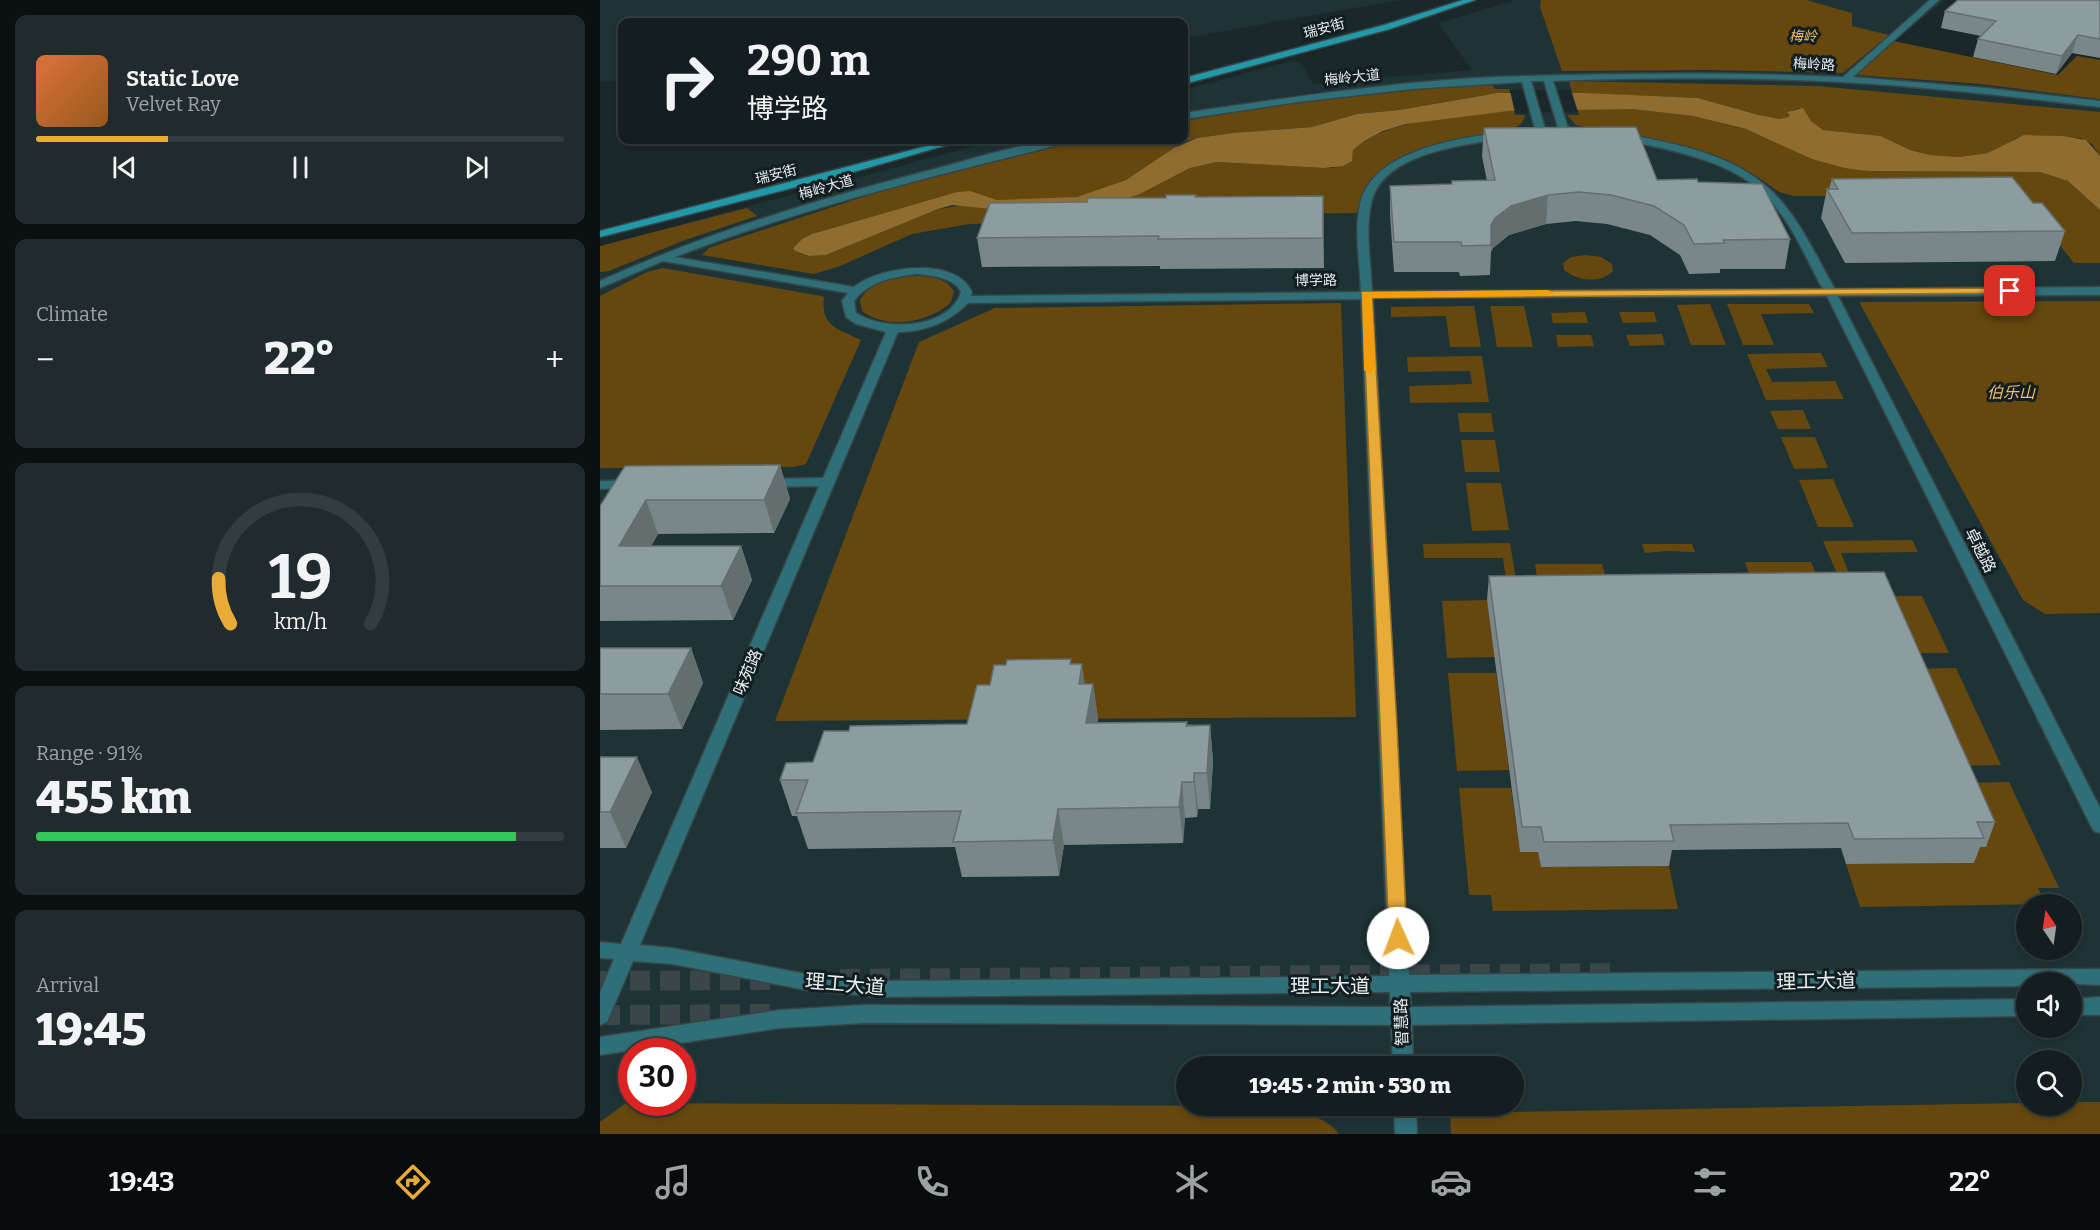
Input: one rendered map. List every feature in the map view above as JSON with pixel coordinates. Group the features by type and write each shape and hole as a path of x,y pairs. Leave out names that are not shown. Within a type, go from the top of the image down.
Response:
{"main road":[{"name":"瑞安街","path":"1188,73 1456,0"},
{"name":"瑞安街","path":"1188,80 1387,27 1471,0"},
{"name":"瑞安街","path":"600,226 916,144"},
{"name":"瑞安街","path":"600,234 944,144"}],"street":[{"path":"1846,79 1935,0"},
{"name":"梅岭路","path":"1525,78 1718,75 1846,79 2100,104"},
{"path":"1525,78 1536,115 1537,132 1568,132 1559,115 1547,77"},
{"name":"梅岭大道","path":"1188,115 1354,91 1525,78"},
{"name":"智慧路","path":"1403,1056 1389,726 1366,295 1365,210 1368,196 1384,176 1406,160 1426,151 1466,141 1513,134"},
{"name":"卓越路","path":"1615,136 1662,144 1708,158 1755,183 1771,195 1784,210 1830,291 2100,826"},
{"name":"梅岭大道","path":"600,285 661,258 815,205 932,172 1050,144"},
{"path":"661,258 855,291"},
{"path":"928,271 948,275 962,283 965,288 964,300 943,318 924,324 894,328 867,324 854,318 847,305 855,291 881,277 905,272 928,271"},
{"path":"600,276 623,274"},
{"name":"博学路","path":"964,300 1830,291 2100,291"},
{"name":"味苑路","path":"600,1016 894,328"},
{"path":"747,483 828,482"},
{"path":"600,485 643,484"},
{"name":"理工大道","path":"600,950 672,956 806,982 879,989 2100,977"},
{"path":"2082,1007 2100,1006"},
{"name":"理工大道","path":"600,1046 780,1019 852,1014 1401,1016 2016,1007"},
{"path":"1405,1116 1406,1134"}],"shaded area":[{"path":"600,0 1400,0 1188,37 1188,18 618,18 618,80 600,82"},
{"path":"1516,0 1946,0 1893,41 2058,75 2077,56 2100,60 2100,1134 600,1134 600,246 983,144 1188,144 1188,89 1295,60 1303,66 1313,84 1472,70 1438,23"},
{"path":"1497,93 1585,93 1698,98 1779,119 1788,117 1790,115 1787,112 1803,108 1811,121 1823,130 1881,136 1910,150 1930,155 1959,157 1988,153 2024,135 2063,136 2086,140 2100,156 2100,210 2068,181 2040,172 1867,171 1812,159 1746,129 1693,116 1632,109 1508,111 1406,124 1383,131 1353,150 1352,161 1343,166 1324,168 1217,162 1190,168 1140,194 1115,202 992,209 952,205 826,255 809,256 793,248 802,239 812,234 957,192 970,191 997,200 1077,197 1126,180 1174,148 1188,144 1197,138 1312,127 1357,114 1399,110"}],"green space":[{"name":"梅岭","path":"1541,0 1806,0 1852,13 1852,26 1889,35 1843,73 1710,70 1562,71 1540,7"},
{"path":"1893,41 2058,75 2077,56 2100,60 2100,99 1981,84 1857,75"},
{"path":"1569,81 1817,86 2100,112 2100,156 2092,144 2081,138 2034,135 2016,138 1999,150 1988,153 1959,157 1930,155 1910,150 1881,136 1823,130 1799,108 1788,112 1790,115 1788,117 1779,119 1698,98 1572,93"},
{"path":"1491,83 1495,89 1509,89 1510,93 1357,114 1312,127 1233,133 1188,141 1188,120 1307,100"},
{"path":"1577,109 1632,109 1693,116 1760,133 1812,159 1867,171 2040,172 2068,181 2100,210 2100,263 2074,263 2020,195 1794,196 1779,192 1755,175 1715,155 1666,142 1576,125 1567,115 1579,115"},
{"path":"1514,110 1515,115 1525,115 1521,123 1508,131 1440,144 1398,160 1380,173 1367,190 1357,213 1249,214 969,224 912,234 840,266 814,274 702,255 709,248 723,243 887,189 1067,144 1181,144 1126,180 1087,195 1057,200 997,200 957,192 812,234 802,239 793,248 808,256 826,255 938,209 965,205 992,209 1140,194 1190,168 1217,162 1334,168 1352,158 1353,150 1367,140 1385,131 1406,125 1453,116"},
{"path":"747,208 757,216 685,240 609,271 600,272 600,246"},
{"path":"1586,255 1601,257 1612,264 1613,271 1602,278 1589,280 1575,277 1564,270 1563,263 1571,257"},
{"path":"663,268 824,297 825,315 828,321 839,330 861,340 806,464 794,467 600,468 600,296 647,272"},
{"path":"919,276 947,283 954,291 951,302 932,315 908,322 883,321 862,311 860,300 871,288 902,277"},
{"name":"伯乐山","path":"2100,301 2100,613 2045,614 2023,600 1859,302"},
{"path":"1341,303 1356,717 775,721 919,342 995,308"},
{"path":"1710,304 1726,345 1691,345 1677,305"},
{"path":"1727,304 1809,304 1814,313 1761,314 1774,345 1743,345"},
{"path":"1474,306 1481,347 1450,347 1446,316 1391,317 1391,307"},
{"path":"1490,306 1524,306 1533,347 1497,347"},
{"path":"1585,312 1588,323 1553,323 1551,313"},
{"path":"1619,312 1654,312 1657,322 1623,323"},
{"path":"1662,334 1665,345 1630,346 1626,335"},
{"path":"1556,335 1591,335 1594,346 1558,347"},
{"path":"1821,353 1828,367 1766,369 1772,382 1835,381 1844,399 1766,400 1747,354"},
{"path":"1482,356 1489,402 1410,403 1409,386 1472,384 1470,371 1408,372 1407,357"},
{"path":"1803,410 1811,429 1778,429 1770,411"},
{"path":"1458,413 1491,413 1494,432 1460,432"},
{"path":"1781,437 1815,437 1828,468 1794,469"},
{"path":"1461,440 1495,440 1500,472 1465,472"},
{"path":"1833,479 1854,527 1818,527 1799,480"},
{"path":"1466,483 1501,483 1509,530 1472,531"},
{"path":"1912,540 1918,552 1841,553 1850,576 1838,576 1823,541"},
{"path":"1510,543 1516,580 1506,580 1503,558 1424,558 1423,544"},
{"path":"1642,544 1692,544 1695,552 1645,553"},
{"path":"1745,562 1811,562 1816,573 1749,574"},
{"path":"1535,564 1602,564 1605,575 1537,576"},
{"path":"1877,596 1922,596 1949,653 1902,653"},
{"path":"1487,600 1495,657 1447,658 1442,601"},
{"path":"1956,668 2001,765 1951,766 1909,669"},
{"path":"1448,673 1496,673 1509,770 1457,771"},
{"path":"2009,782 2059,888 2038,888 2041,894 2016,894 2016,904 1860,907 1846,864 1974,863 1967,847 1985,846 1958,783"},
{"path":"1459,788 1511,788 1520,852 1538,852 1541,867 1669,866 1678,909 1493,911 1491,895 1469,895"},
{"path":"2082,1102 2100,1102 2100,1134 1451,1134 1450,1116 1524,1116 1524,1112 2016,1103 2016,1116 2082,1116"},
{"path":"696,1103 1176,1106 1176,1116 1311,1116 1330,1125 1339,1134 600,1134 600,1122 618,1109 618,1116 696,1116"}],"pier":[{"path":"1510,90 1571,90 1578,112 1515,113"}],"building":[{"path":"1958,0 2100,0 2100,39 2078,35 2062,56 1978,39 1996,21 1945,11"},
{"path":"1636,127 1657,180 1697,179 1698,182 1762,184 1790,239 1723,240 1725,243 1694,244 1684,225 1654,206 1611,195 1579,192 1548,195 1511,206 1495,218 1491,225 1491,245 1462,246 1461,242 1394,242 1390,186 1495,180 1484,128"},
{"path":"2012,177 2033,203 2042,203 2065,231 1852,233 1827,189 1838,189 1832,179"},
{"path":"1166,195 1196,195 1195,197 1323,196 1323,238 1158,239 1159,236 977,238 990,203 1087,202 1088,198 1166,198"},
{"path":"780,465 764,500 646,500 619,546 741,546 721,586 600,586 600,506 625,466"},
{"path":"1884,572 1995,822 1977,822 1984,838 1854,839 1848,823 1670,825 1674,841 1544,842 1541,827 1522,827 1489,576"},
{"path":"600,648 691,648 668,694 600,694"},
{"path":"1071,659 1070,664 1082,664 1079,684 1093,684 1086,723 1187,722 1186,726 1210,725 1207,773 1194,773 1194,782 1182,782 1179,807 1058,809 1053,840 953,842 961,811 796,813 808,780 780,780 786,763 813,762 824,731 849,731 850,726 967,724 977,685 990,685 994,665 1006,665 1007,660"},
{"path":"600,757 637,757 610,812 600,812"}],"tunnel":[{"path":"840,979 1614,973"},
{"path":"600,981 774,980"},
{"path":"600,1015 771,1014"}],"slow traffic":[{"path":"1370,370 1366,295 1548,293"}],"route":[{"path":"1398,938 1383,596 1366,295 2010,291"}]}
